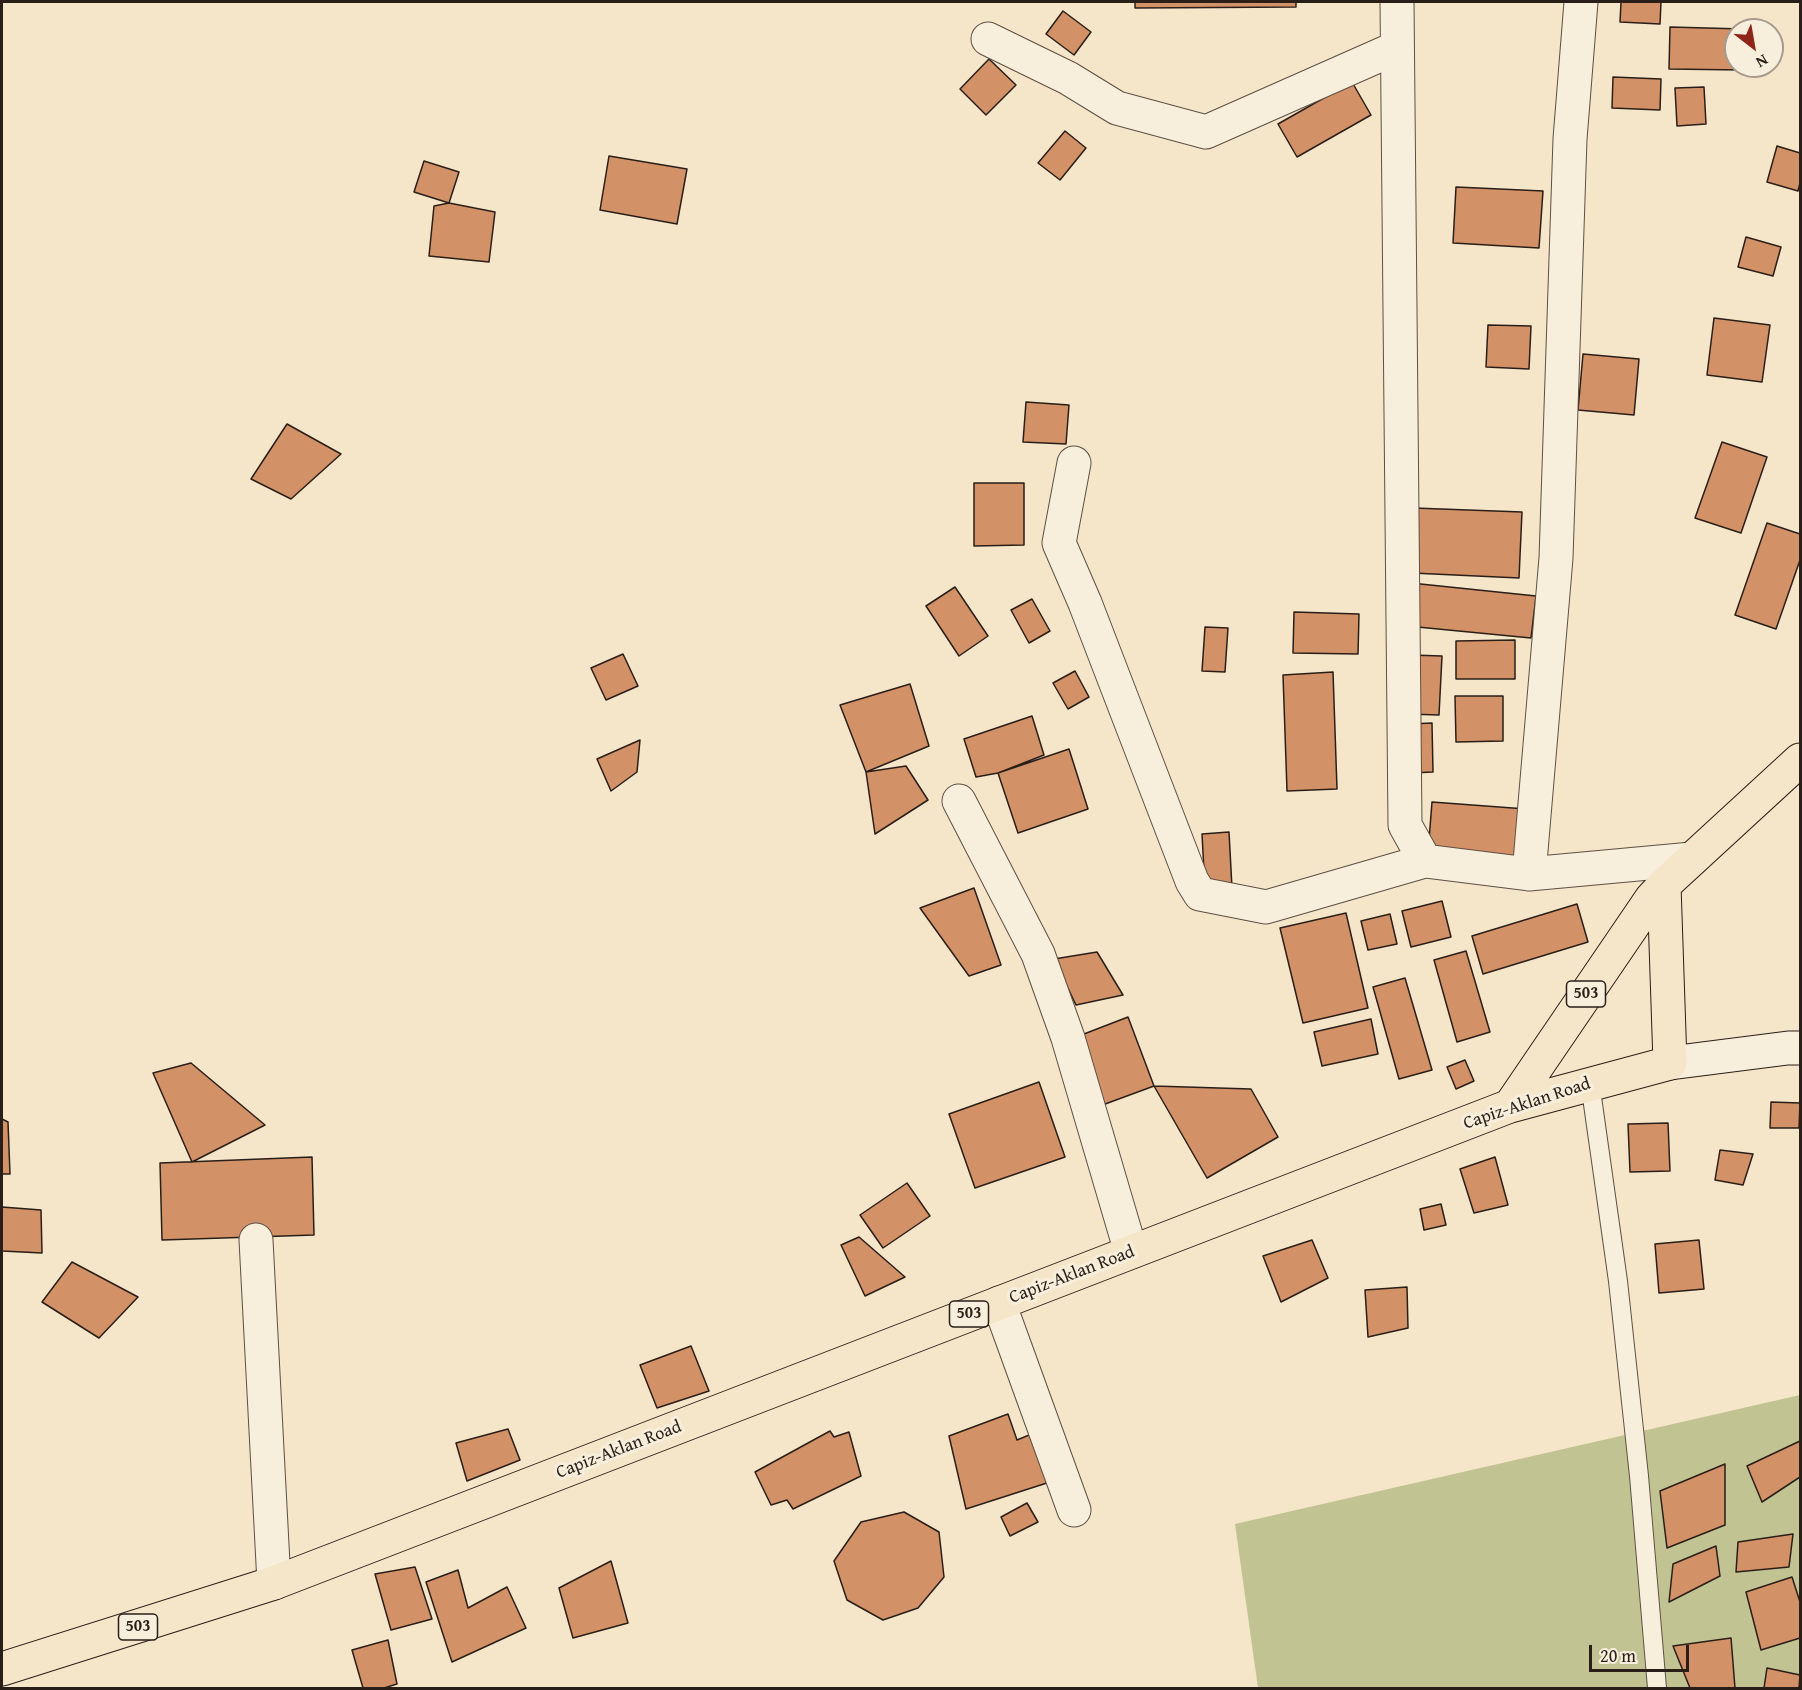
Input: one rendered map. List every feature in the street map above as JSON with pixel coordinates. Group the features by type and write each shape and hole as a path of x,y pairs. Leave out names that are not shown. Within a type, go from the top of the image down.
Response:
{"main road":[{"name":"503","path":"1510,1106 1651,899 1800,760"},
{"path":"1664,885 1670,1063"},
{"name":"Capiz-Aklan Road","path":"2,1669 274,1583 1510,1106 1670,1063"}],"street":[{"path":"1397,2 1405,825 1425,861"},
{"path":"1529,874 1556,558 1570,139 1581,2"},
{"path":"988,39 1068,78 1117,108 1206,132 1396,48"},
{"path":"1074,463 1059,543 1192,880 1200,894 1266,907 1425,861 1529,874 1692,859"},
{"path":"959,801 1038,954 1068,1038 1131,1252"},
{"path":"1670,1063 1800,1048"},
{"path":"256,1240 274,1583"},
{"path":"999,1303 1074,1510"}],"lane":[{"path":"1590,1083 1618,1281 1639,1476 1657,1689"}],"green space":[{"path":"1800,1395 1800,1688 1258,1688 1235,1524"}],"building":[{"path":"1135,2 1296,2 1296,7 1135,8"},
{"path":"1621,2 1661,2 1660,24 1620,22"},
{"path":"1063,11 1091,32 1074,55 1046,34"},
{"path":"1670,27 1724,28 1724,70 1669,69"},
{"path":"989,59 1016,85 986,115 960,89"},
{"path":"1613,77 1661,79 1660,110 1612,108"},
{"path":"1352,82 1371,115 1297,157 1278,124"},
{"path":"1704,87 1706,124 1677,126 1675,88"},
{"path":"1065,131 1086,148 1060,180 1038,163"},
{"path":"1777,146 1800,153 1798,191 1767,182"},
{"path":"609,156 687,169 677,224 600,210"},
{"path":"424,161 459,172 449,203 414,192"},
{"path":"1456,187 1543,191 1539,248 1453,243"},
{"path":"449,203 495,212 489,262 429,256 434,206"},
{"path":"1746,237 1781,247 1773,276 1738,267"},
{"path":"1714,318 1770,325 1762,382 1707,375"},
{"path":"1488,325 1531,326 1529,369 1486,367"},
{"path":"1583,354 1639,359 1634,415 1578,410"},
{"path":"1026,402 1069,405 1066,444 1023,442"},
{"path":"287,424 341,454 291,499 251,479"},
{"path":"1722,442 1767,457 1741,533 1695,518"},
{"path":"974,483 1024,483 1024,545 974,546"},
{"path":"1414,508 1522,512 1519,578 1412,573"},
{"path":"1767,523 1800,534 1800,560 1776,629 1735,615"},
{"path":"1411,583 1536,596 1531,638 1407,626"},
{"path":"955,587 988,636 959,656 926,606"},
{"path":"1032,599 1050,631 1029,643 1011,610"},
{"path":"1294,612 1359,614 1358,654 1293,653"},
{"path":"1205,627 1228,628 1225,672 1202,671"},
{"path":"1515,640 1515,679 1456,679 1456,641"},
{"path":"623,654 638,686 606,700 591,668"},
{"path":"1411,655 1442,656 1439,715 1408,714"},
{"path":"1075,671 1089,697 1068,709 1053,683"},
{"path":"1333,672 1337,789 1287,791 1283,675"},
{"path":"910,684 929,746 866,772 840,705"},
{"path":"1455,696 1503,696 1503,741 1456,742"},
{"path":"1032,716 1044,755 998,773 976,777 964,739"},
{"path":"1432,723 1433,772 1411,773 1410,724"},
{"path":"640,740 637,772 611,791 597,759"},
{"path":"1069,749 1088,809 1018,833 998,773"},
{"path":"906,766 928,800 875,834 866,772"},
{"path":"1432,802 1526,809 1522,860 1428,853"},
{"path":"1229,832 1232,888 1205,890 1202,834"},
{"path":"974,888 1001,965 969,976 920,908"},
{"path":"1442,901 1451,937 1411,947 1402,911"},
{"path":"1577,904 1588,942 1483,974 1472,936"},
{"path":"1346,913 1368,1008 1303,1023 1280,928"},
{"path":"1390,914 1397,944 1368,950 1361,921"},
{"path":"1466,951 1490,1032 1457,1042 1434,960"},
{"path":"1097,952 1123,995 1076,1005 1054,959"},
{"path":"1405,978 1432,1070 1399,1079 1373,987"},
{"path":"1128,1017 1154,1086 1097,1107 1071,1039"},
{"path":"1371,1019 1378,1054 1322,1066 1314,1032"},
{"path":"1465,1060 1474,1081 1456,1089 1447,1067"},
{"path":"191,1063 265,1125 192,1162 153,1073"},
{"path":"1039,1082 1065,1157 975,1188 949,1114"},
{"path":"1154,1086 1251,1089 1278,1137 1207,1178"},
{"path":"1771,1102 1800,1103 1799,1128 1770,1128"},
{"path":"2,1119 8,1122 10,1174 2,1174"},
{"path":"1668,1123 1670,1171 1630,1172 1628,1124"},
{"path":"1720,1150 1753,1154 1743,1185 1715,1180"},
{"path":"312,1157 314,1235 162,1240 160,1163"},
{"path":"1495,1157 1508,1205 1474,1213 1460,1169"},
{"path":"907,1183 930,1216 883,1248 860,1215"},
{"path":"1441,1204 1446,1225 1424,1230 1420,1209"},
{"path":"2,1207 41,1210 42,1253 2,1251"},
{"path":"859,1237 905,1277 865,1296 841,1245"},
{"path":"1312,1240 1328,1278 1281,1302 1263,1256"},
{"path":"1699,1240 1704,1289 1659,1293 1655,1244"},
{"path":"72,1262 138,1297 99,1338 42,1302"},
{"path":"1407,1287 1408,1328 1368,1337 1365,1290"},
{"path":"691,1346 709,1391 657,1408 640,1365"},
{"path":"1008,1414 1017,1440 1034,1433 1050,1482 966,1509 949,1436"},
{"path":"508,1429 520,1460 467,1481 456,1443"},
{"path":"830,1431 834,1437 849,1432 861,1476 793,1509 787,1500 771,1505 755,1472"},
{"path":"1800,1441 1800,1477 1762,1502 1747,1466"},
{"path":"1725,1464 1725,1525 1667,1548 1660,1491"},
{"path":"1027,1503 1038,1522 1010,1536 1001,1517"},
{"path":"904,1512 939,1532 944,1577 918,1608 883,1620 847,1600 834,1561 861,1522"},
{"path":"1793,1534 1789,1567 1736,1572 1738,1542"},
{"path":"1716,1546 1720,1576 1669,1602 1673,1564"},
{"path":"611,1561 628,1623 573,1638 559,1588"},
{"path":"415,1567 432,1619 391,1630 375,1574"},
{"path":"458,1570 468,1608 507,1587 526,1628 452,1662 426,1582"},
{"path":"1792,1577 1800,1602 1800,1638 1761,1650 1746,1592"},
{"path":"1731,1638 1735,1688 1690,1688 1673,1646"},
{"path":"388,1640 397,1684 384,1688 363,1688 352,1650"},
{"path":"1767,1668 1800,1675 1799,1688 1764,1688"}]}
